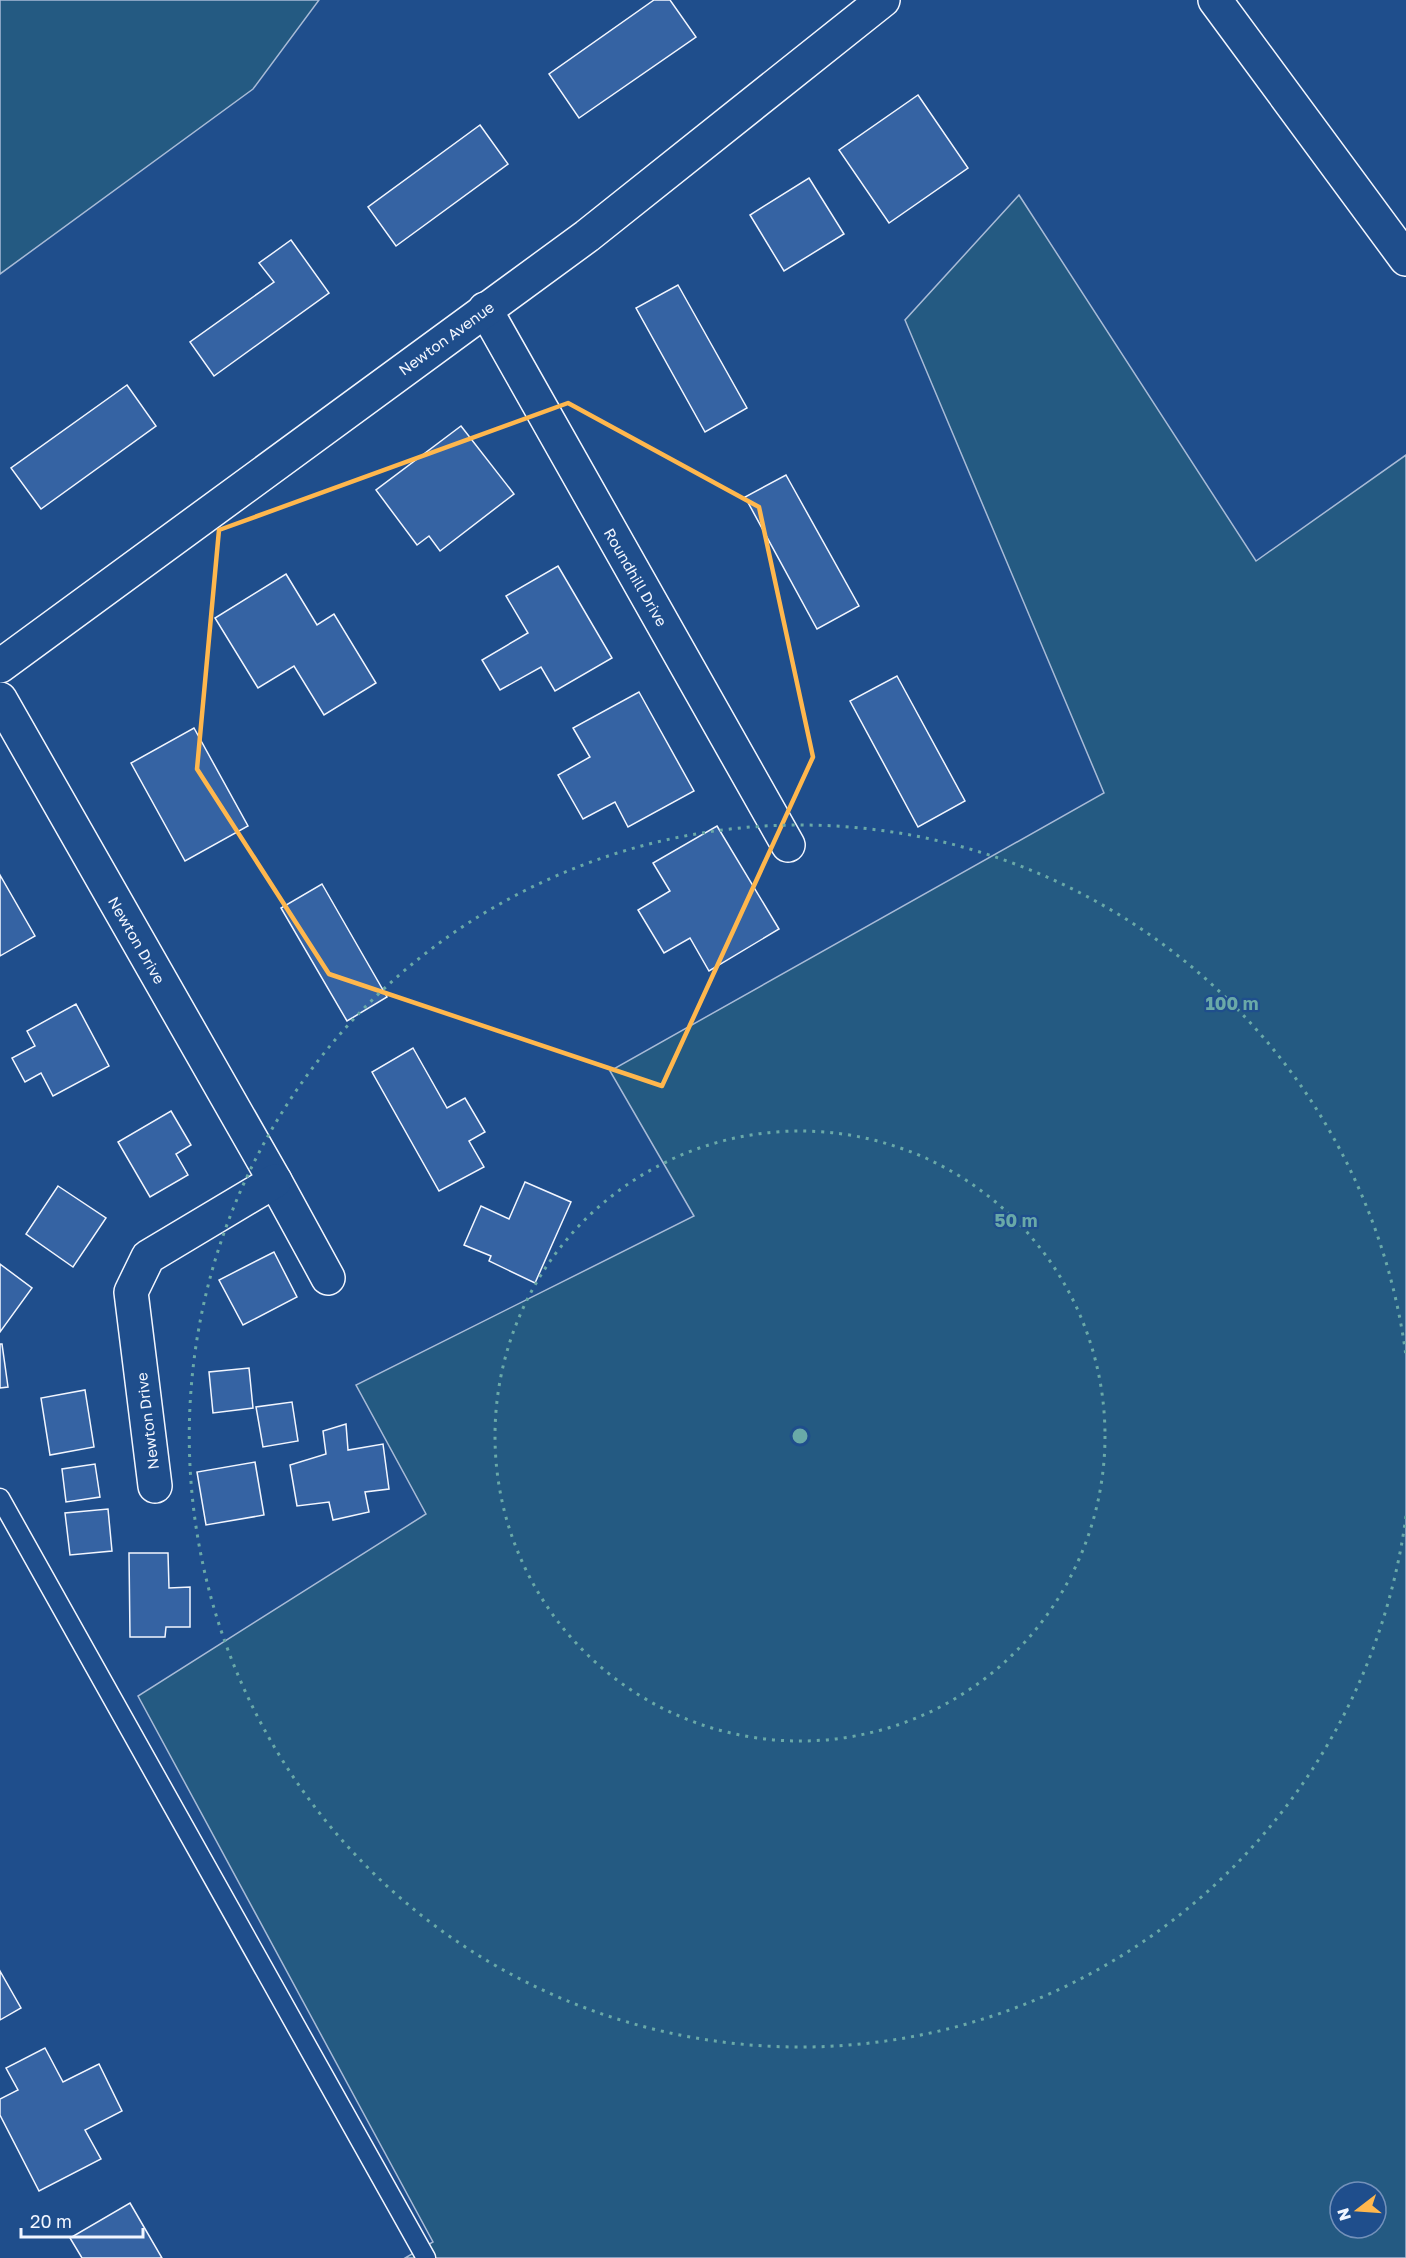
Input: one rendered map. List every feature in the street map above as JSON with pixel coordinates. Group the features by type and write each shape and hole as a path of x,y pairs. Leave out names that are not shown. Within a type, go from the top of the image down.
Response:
{"street":[{"name":"Newton Avenue","path":"0,666 587,236 883,0"},
{"path":"1215,0 1406,259"},
{"name":"Roundhill Drive","path":"485,309 788,845"},
{"name":"Newton Drive","path":"0,699 328,1278"},
{"name":"Newton Drive","path":"155,1486 131,1292 148,1257 274,1180"}],"lane":[{"path":"0,1497 426,2258"}],"highlighted area":[{"path":"568,403 759,507 813,757 662,1086 329,974 197,769 219,530"}],"shaded area":[{"path":"0,0 319,0 253,89 0,274"},
{"path":"1019,195 1256,561 1406,455 1406,2258 405,2258 433,2242 138,1696 426,1514 356,1385 694,1216 610,1071 1104,793 905,320"}],"building":[{"path":"654,0 670,0 696,37 579,118 549,74"},
{"path":"918,95 968,168 889,223 839,150"},
{"path":"480,125 508,164 396,246 368,207"},
{"path":"809,178 844,234 784,271 750,215"},
{"path":"291,240 329,293 214,376 190,342 274,282 259,263"},
{"path":"678,285 747,408 705,432 636,308"},
{"path":"127,385 156,426 41,509 11,468"},
{"path":"461,426 514,494 440,551 429,536 417,545 376,490"},
{"path":"786,475 859,606 817,629 745,497"},
{"path":"558,566 612,658 555,691 541,667 500,690 482,660 528,633 506,596"},
{"path":"286,574 317,625 334,614 376,683 324,715 294,666 258,688 215,618"},
{"path":"897,676 965,801 918,827 850,701"},
{"path":"639,692 694,791 628,827 615,802 583,819 558,775 590,757 573,728"},
{"path":"194,728 248,826 185,861 131,763"},
{"path":"717,826 779,929 709,971 690,938 664,953 638,910 670,891 653,863"},
{"path":"0,875 35,936 0,956"},
{"path":"322,884 387,997 347,1021 281,908"},
{"path":"76,1004 109,1066 53,1096 41,1073 25,1082 12,1058 35,1046 27,1031"},
{"path":"413,1048 447,1108 465,1098 485,1132 469,1141 484,1167 439,1191 372,1072"},
{"path":"171,1111 191,1145 176,1154 188,1175 150,1197 118,1142"},
{"path":"525,1182 571,1202 535,1283 489,1261 491,1256 464,1245 481,1206 509,1219"},
{"path":"58,1186 106,1218 73,1267 26,1234"},
{"path":"274,1252 297,1297 243,1325 219,1280"},
{"path":"0,1264 32,1288 0,1332"},
{"path":"0,1344 2,1344 8,1387 0,1388"},
{"path":"249,1368 253,1408 213,1413 209,1372"},
{"path":"85,1390 94,1447 50,1455 41,1398"},
{"path":"292,1402 298,1441 263,1447 256,1407"},
{"path":"346,1424 348,1450 383,1444 389,1489 365,1492 369,1512 333,1520 329,1502 297,1506 290,1465 326,1454 323,1431"},
{"path":"255,1462 264,1515 206,1525 197,1472"},
{"path":"95,1464 100,1497 66,1502 62,1469"},
{"path":"108,1509 112,1551 70,1555 65,1513"},
{"path":"129,1553 168,1553 169,1588 190,1587 190,1627 166,1627 165,1637 130,1637"},
{"path":"0,1971 21,2008 0,2020"},
{"path":"45,2048 63,2082 99,2064 122,2111 85,2130 101,2159 39,2191 0,2115 0,2099 18,2090 6,2068"},
{"path":"130,2203 162,2258 82,2258 70,2238"}]}
